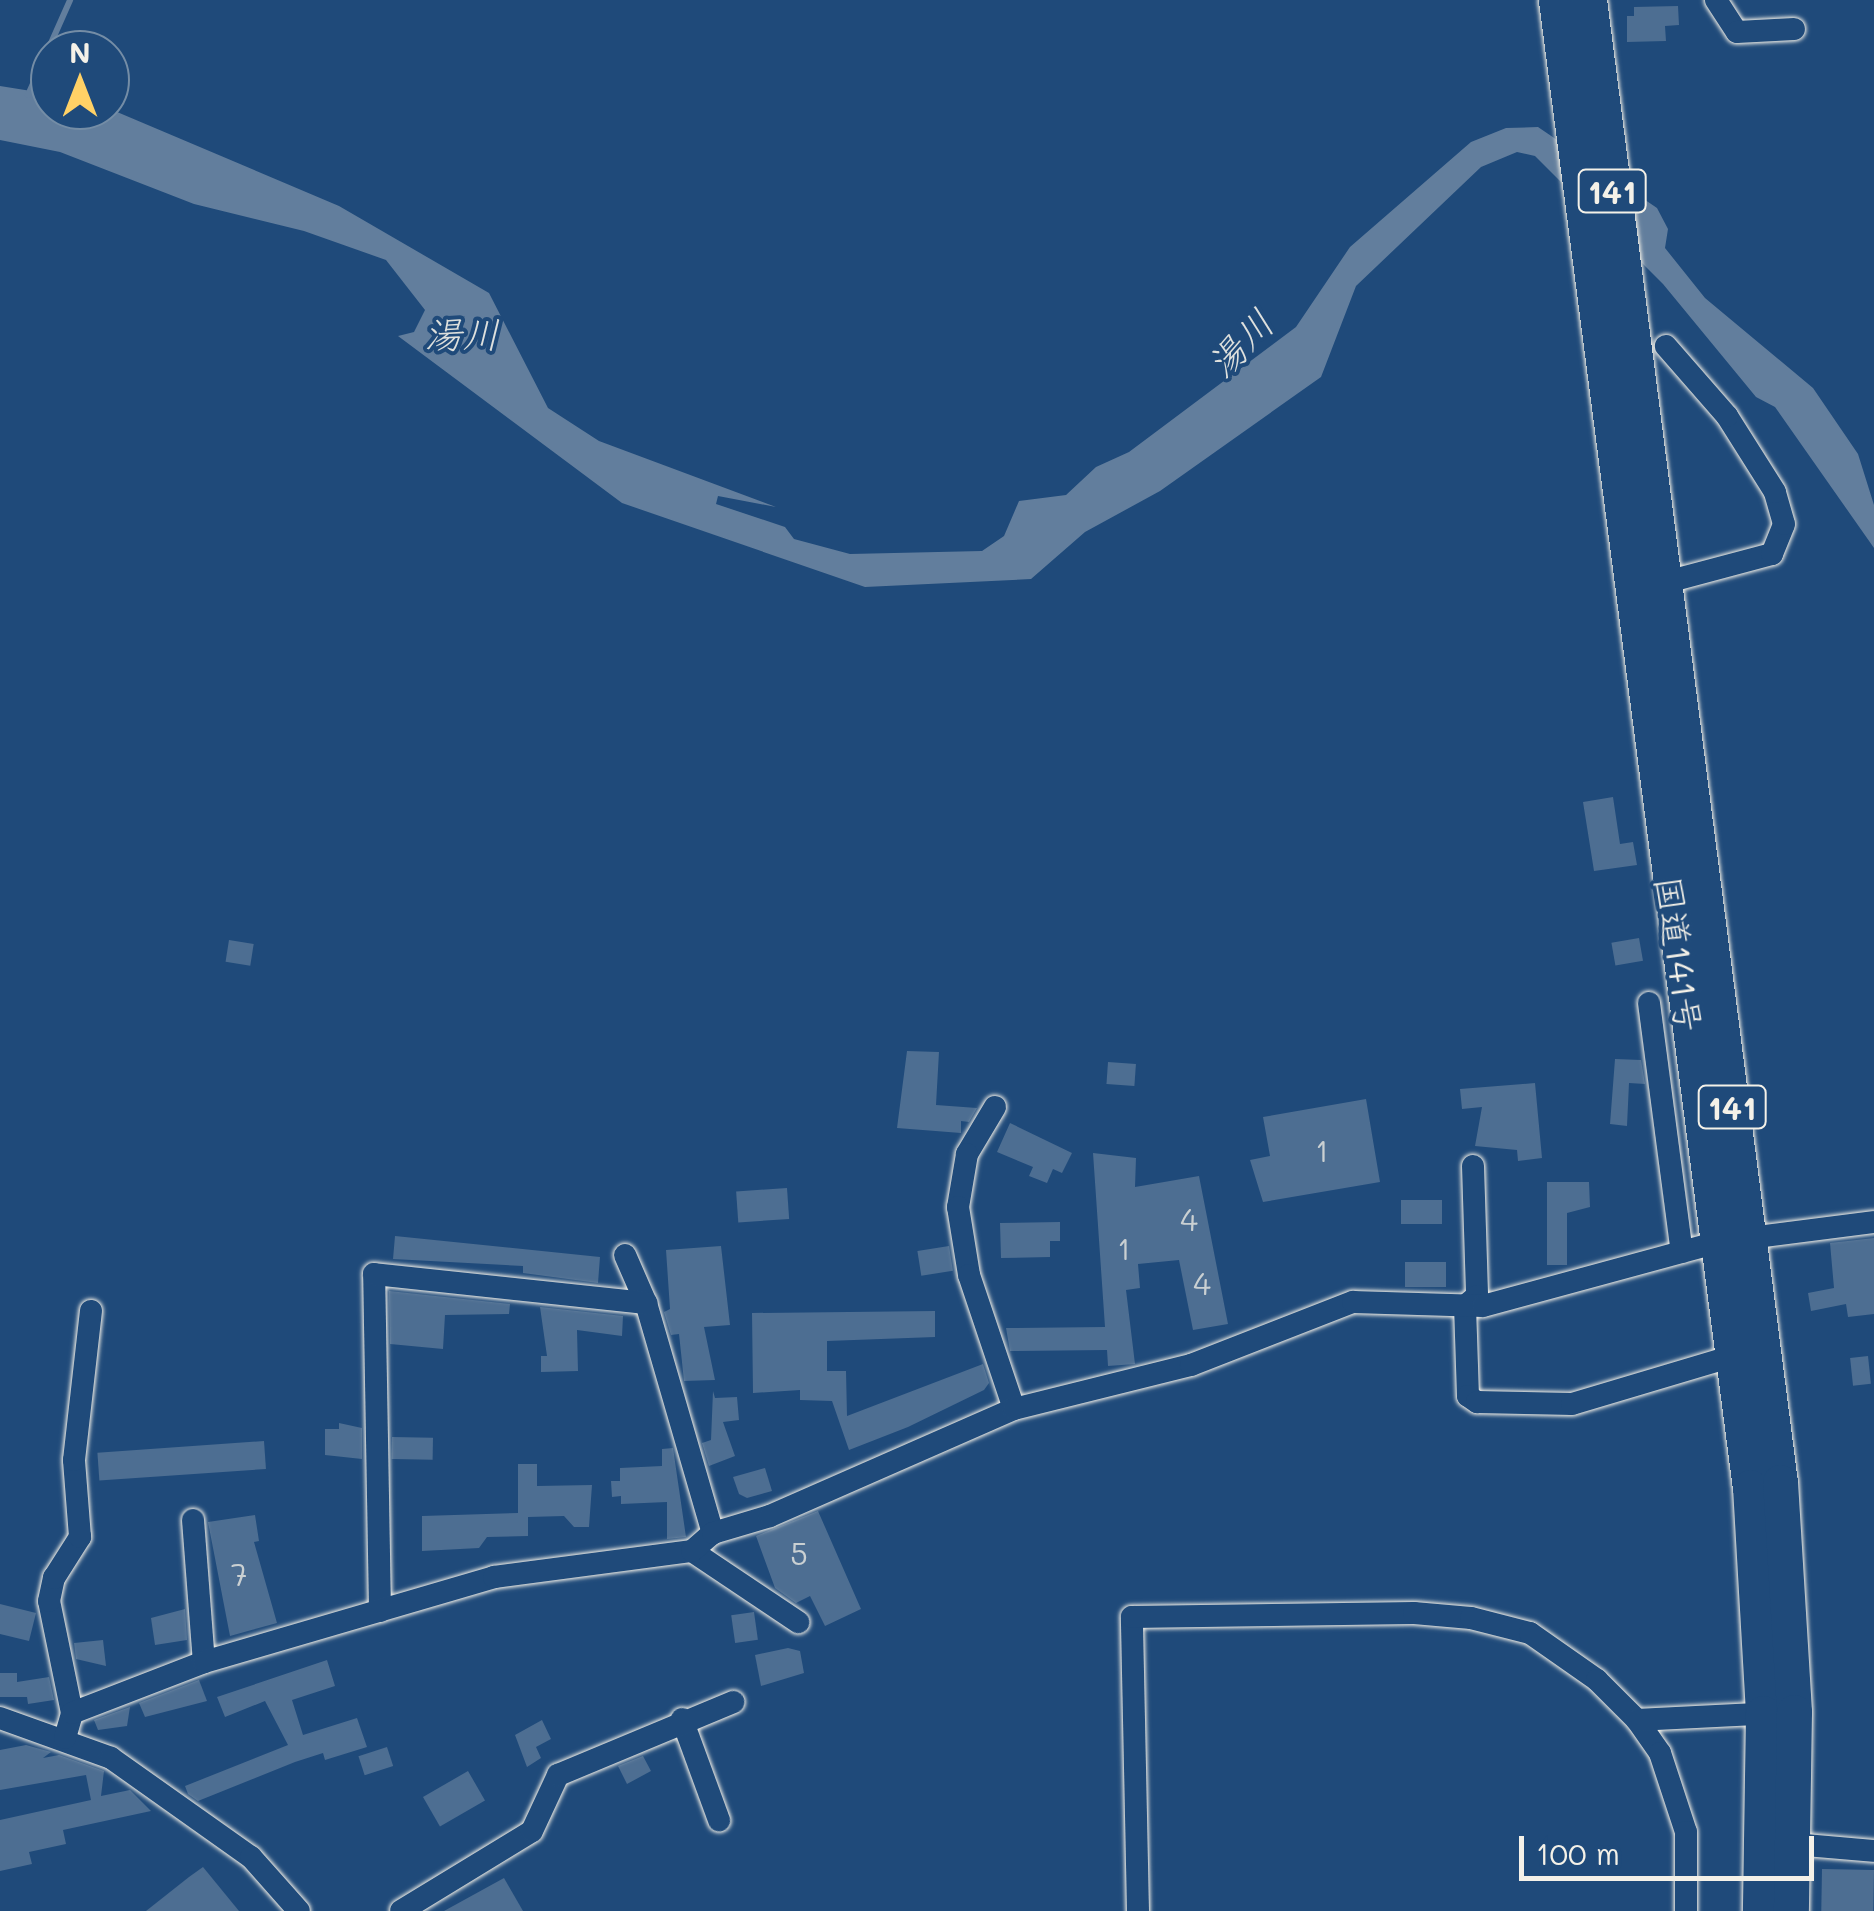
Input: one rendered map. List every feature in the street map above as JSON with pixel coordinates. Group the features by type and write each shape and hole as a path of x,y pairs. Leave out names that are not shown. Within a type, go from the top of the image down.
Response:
{"highway":[{"name":"国道141号","path":"1556,0 1580,76 1734,1239 1782,1498 1778,1712 1760,1911"},
{"name":"国道141号","path":"1580,76 1589,0"},
{"name":"国道141号","path":"1611,309 1663,583 1734,1239 1733,1356 1760,1611 1778,1712 1792,1844 1791,1911"}],"street":[{"path":"1716,0 1738,32 1794,29"},
{"path":"1663,583 1772,554 1784,524 1774,492 1726,416 1666,346"},
{"path":"1650,1003 1676,1164 1682,1252"},
{"path":"995,1107 967,1154 958,1207 969,1275 1014,1409"},
{"path":"1473,1166 1477,1296 1465,1306 1464,1389 1477,1402 1572,1404 1733,1356"},
{"path":"72,1713 204,1662 526,1570 692,1551 713,1533 770,1516 1014,1409 1192,1365 1353,1302 1465,1306 1531,1298 1734,1239 1874,1222"},
{"path":"625,1255 646,1303 713,1533"},
{"path":"380,1611 374,1274 646,1303"},
{"path":"66,1738 72,1713 49,1601 54,1578 80,1537 74,1460 91,1311"},
{"path":"194,1520 204,1662"},
{"path":"692,1551 798,1622"},
{"path":"1138,1911 1132,1618 1414,1612 1471,1618 1530,1633 1598,1680 1638,1720 1675,1791 1689,1869 1686,1911"},
{"path":"400,1911 532,1831 558,1774 682,1719 733,1702"},
{"path":"1638,1720 1778,1712"},
{"path":"0,1718 66,1738 111,1758 251,1857 298,1911"},
{"path":"682,1719 719,1820"},
{"path":"1792,1844 1874,1851"}],"water":[{"name":"湯川","path":"0,86 30,91 30,130 130,130 130,117 339,206 489,293 548,408 599,441 776,507 718,496 716,504 785,527 794,539 850,554 982,551 1004,536 1019,501 1066,495 1096,467 1129,452 1296,327 1350,247 1471,142 1506,128 1538,127 1657,208 1668,229 1665,248 1705,298 1813,388 1858,454 1874,505 1874,548 1775,407 1756,397 1663,284 1535,156 1517,152 1481,167 1356,286 1321,377 1160,491 1085,532 1031,579 865,587 622,503 398,336 414,332 425,310 386,260 304,231 194,204 60,152 0,140"}],"building":[{"path":"1678,6 1679,25 1665,26 1666,41 1627,42 1627,16 1634,16 1634,7"},
{"path":"1613,797 1620,844 1633,842 1637,865 1594,871 1583,802"},
{"path":"1639,938 1643,961 1615,966 1611,943"},
{"path":"229,940 254,944 250,966 226,962"},
{"path":"907,1051 939,1052 936,1105 977,1108 969,1122 961,1121 961,1133 897,1128"},
{"path":"1615,1059 1641,1060 1645,1084 1629,1083 1627,1126 1610,1124"},
{"path":"1108,1062 1136,1064 1134,1086 1106,1084"},
{"path":"1535,1083 1542,1158 1518,1161 1517,1150 1475,1146 1482,1107 1462,1109 1460,1089"},
{"path":"1366,1099 1380,1182 1263,1202 1250,1160 1270,1156 1263,1117"},
{"path":"1010,1123 1072,1153 1062,1173 1053,1169 1047,1183 1029,1176 1033,1167 997,1152"},
{"path":"1093,1153 1136,1158 1135,1187 1199,1176 1228,1324 1193,1330 1179,1260 1138,1264 1140,1288 1126,1290 1135,1364 1108,1366 1107,1350 1010,1351 1006,1328 1105,1327"},
{"path":"1547,1182 1589,1182 1590,1207 1567,1213 1567,1265 1547,1265"},
{"path":"787,1188 789,1219 738,1222 736,1192"},
{"path":"1401,1200 1442,1200 1442,1224 1401,1224"},
{"path":"1060,1222 1060,1241 1050,1241 1050,1257 1001,1258 1000,1223"},
{"path":"395,1236 600,1257 598,1283 523,1273 523,1266 393,1259"},
{"path":"1874,1238 1874,1314 1848,1317 1846,1304 1811,1311 1808,1293 1834,1288 1830,1243"},
{"path":"721,1246 730,1325 704,1327 715,1380 684,1381 679,1334 671,1335 664,1312 670,1309 666,1250"},
{"path":"949,1246 953,1271 921,1276 917,1251"},
{"path":"1405,1262 1446,1262 1446,1287 1405,1287"},
{"path":"389,1291 510,1304 509,1314 445,1315 443,1349 390,1344"},
{"path":"540,1307 623,1316 622,1336 577,1330 578,1371 541,1372 541,1356 547,1356"},
{"path":"935,1311 935,1337 827,1341 827,1371 846,1371 847,1416 983,1364 989,1383 984,1390 908,1427 849,1450 832,1401 800,1400 800,1390 753,1393 752,1313"},
{"path":"1868,1356 1871,1384 1853,1386 1850,1358"},
{"path":"713,1391 715,1398 737,1397 739,1420 723,1422 735,1456 709,1466 702,1443 711,1440"},
{"path":"339,1423 362,1428 362,1459 325,1455 325,1429 339,1429"},
{"path":"392,1437 433,1438 433,1460 392,1459"},
{"path":"264,1441 266,1469 99,1481 97,1453"},
{"path":"673,1448 686,1537 667,1539 667,1502 621,1504 621,1496 612,1497 611,1481 620,1481 620,1468 662,1466 662,1449"},
{"path":"518,1464 537,1464 537,1486 592,1485 589,1527 574,1527 564,1516 528,1517 528,1536 487,1537 479,1548 422,1551 422,1516 518,1513"},
{"path":"765,1468 772,1491 747,1498 739,1494 733,1477"},
{"path":"818,1511 861,1609 825,1626 810,1596 796,1603 775,1588 756,1536"},
{"path":"255,1515 259,1541 254,1542 277,1623 230,1636 208,1522"},
{"path":"0,1604 36,1613 29,1641 0,1634"},
{"path":"185,1609 187,1640 155,1645 151,1618"},
{"path":"754,1612 758,1640 735,1643 731,1615"},
{"path":"103,1640 106,1666 76,1659 74,1643"},
{"path":"788,1648 800,1651 804,1673 761,1686 755,1655"},
{"path":"327,1660 335,1686 292,1700 303,1735 357,1718 367,1747 325,1760 323,1753 198,1801 188,1794 185,1786 288,1745 265,1701 225,1717 217,1697"},
{"path":"0,1673 17,1673 17,1682 49,1677 54,1700 28,1704 27,1697 0,1697"},
{"path":"199,1680 207,1701 145,1717 139,1703"},
{"path":"130,1707 127,1726 98,1730 94,1720"},
{"path":"542,1720 551,1739 536,1747 541,1758 527,1767 515,1735"},
{"path":"26,1745 51,1752 43,1758 59,1755 104,1771 101,1796 130,1790 151,1811 63,1830 66,1844 29,1852 32,1864 0,1871 0,1820 91,1800 86,1775 0,1790 0,1750"},
{"path":"387,1747 393,1766 365,1775 358,1756"},
{"path":"643,1756 651,1771 627,1784 618,1766"},
{"path":"468,1771 485,1800 440,1826 423,1797"},
{"path":"203,1867 239,1911 146,1911 189,1877"},
{"path":"1822,1869 1874,1870 1873,1911 1821,1911"},
{"path":"504,1878 523,1911 444,1911"}],"waterway":[{"path":"28,95 70,0"}]}
